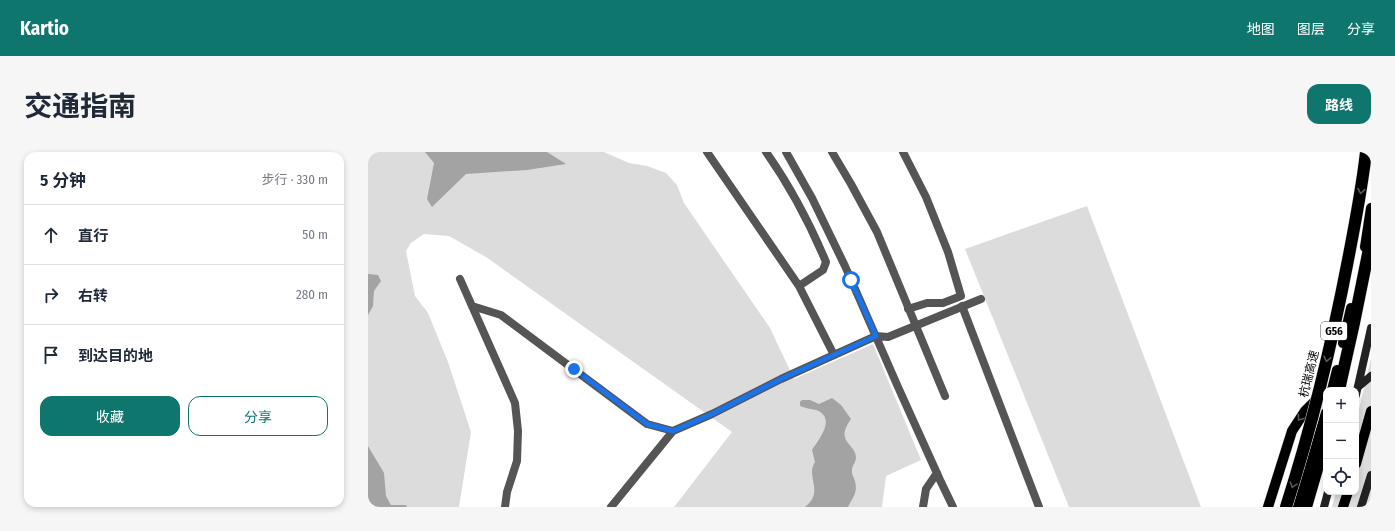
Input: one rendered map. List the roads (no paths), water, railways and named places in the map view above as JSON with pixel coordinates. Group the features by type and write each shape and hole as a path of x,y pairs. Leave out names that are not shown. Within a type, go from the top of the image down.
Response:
{"highway":[{"name":"杭瑞高速","path":"1286,507 1315,408 1336,319 1354,233 1366,152"},
{"name":"G56","path":"1337,384 1354,323 1371,239"},
{"path":"1306,507 1323,448"}],"main road":[{"path":"1268,507 1292,431 1305,411 1337,384 1371,208"},
{"path":"1358,387 1371,328"},
{"path":"1359,389 1371,376"},
{"path":"1357,459 1371,410"},
{"path":"1298,507 1323,423"},
{"path":"1362,507 1371,474"},
{"path":"1324,507 1327,495"},
{"path":"1343,507 1347,495"}],"street":[{"path":"707,152 799,286 834,355"},
{"path":"766,152 775,165 815,237 826,262 823,270 799,286"},
{"path":"786,152 812,198 845,266 953,507"},
{"path":"832,152 852,184 877,232 945,396"},
{"path":"903,152 926,196 948,252 961,296 943,303 927,303 908,309"},
{"path":"460,279 515,403 518,431 517,461 507,492 505,507"},
{"path":"612,507 673,431 712,414 781,379 876,336 888,337 982,299"},
{"path":"472,306 501,314 647,424 673,431"},
{"path":"962,306 1039,507"},
{"path":"923,507 926,489 937,473"}]}
